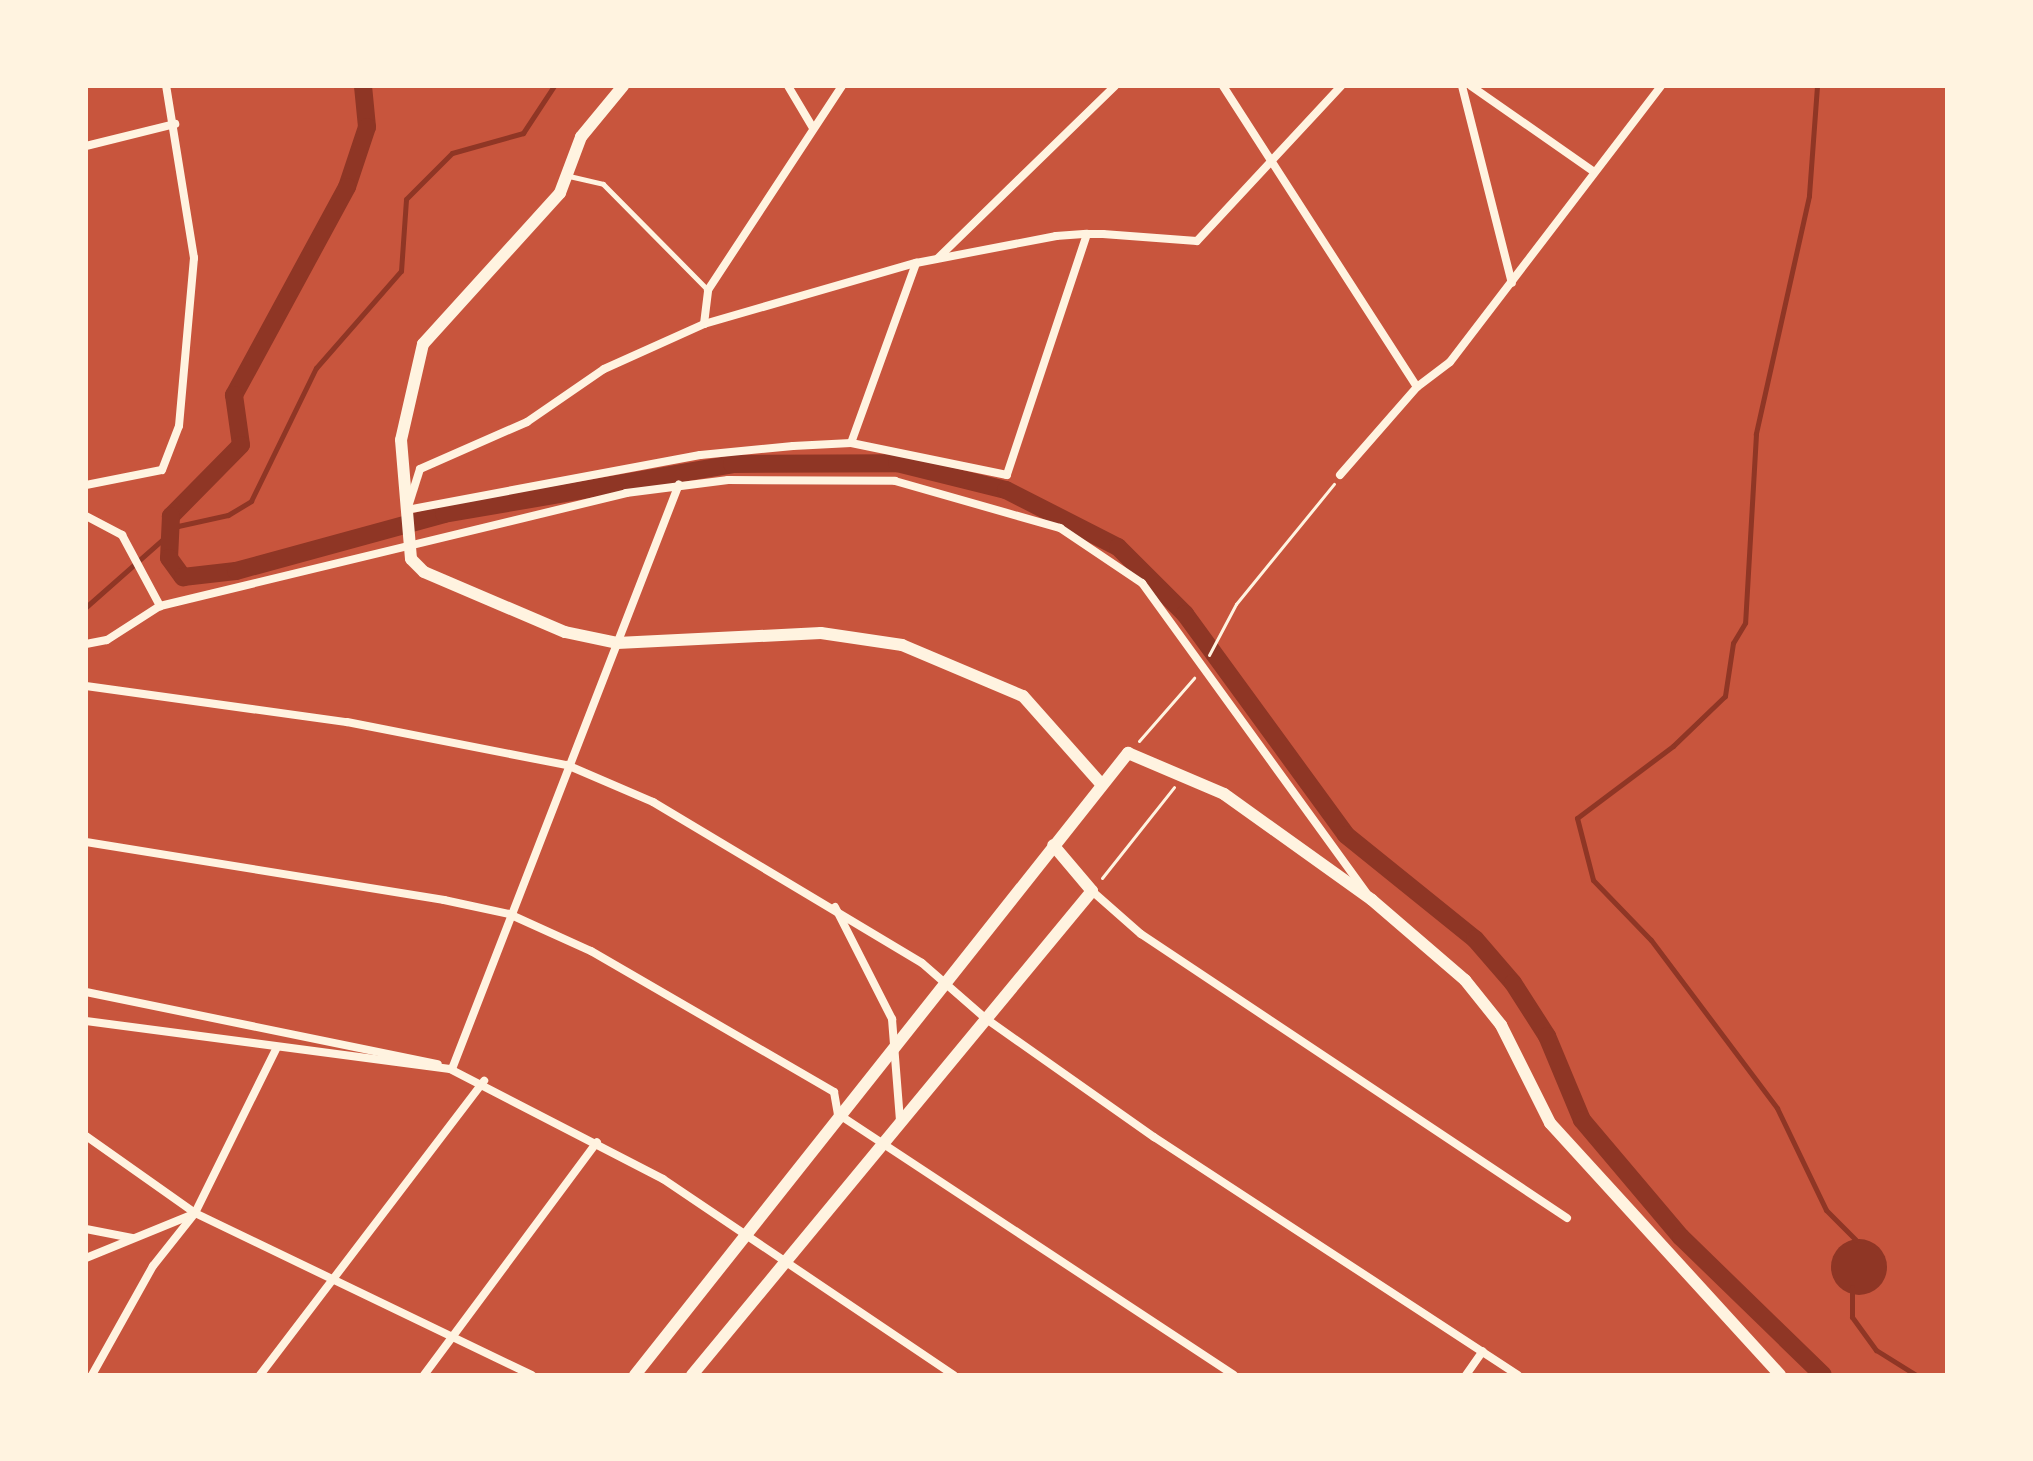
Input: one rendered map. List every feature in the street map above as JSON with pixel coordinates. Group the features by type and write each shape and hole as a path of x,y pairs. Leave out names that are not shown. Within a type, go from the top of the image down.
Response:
{"street":[{"path":"86,485 162,470 179,426 194,258 175,124 166,86"},
{"path":"623,86 581,137 569,176 423,344 401,440 408,539 424,572 565,632 617,643 821,633 902,645 1023,696 1101,784"},
{"path":"788,86 813,128"},
{"path":"704,324 708,290 842,86"},
{"path":"938,258 1115,86"},
{"path":"1223,86 1249,116 1270,161 1417,387"},
{"path":"406,515 420,469 527,422 604,369 704,324 938,258 1087,234 1197,241 1341,86"},
{"path":"1462,86 1512,283"},
{"path":"1471,86 1593,171"},
{"path":"1340,475 1417,387 1450,362 1661,86"},
{"path":"86,146 175,124"},
{"path":"406,515 700,455 851,443 1007,475 1087,234"},
{"path":"851,443 916,263"},
{"path":"86,644 107,640 160,606 408,539 679,484 860,477 1016,511 1074,536 1142,583 1200,671 1372,900"},
{"path":"452,1069 509,914 679,484"},
{"path":"86,516 122,535 160,606"},
{"path":"86,686 347,722 567,765 653,802 834,906 943,981 985,1018 1518,1375"},
{"path":"635,1375 744,1230 1128,753 1185,773 1372,900 1465,980 1501,1025 1550,1123 1780,1375"},
{"path":"86,842 509,914 591,951 834,1092 838,1114 1234,1375"},
{"path":"1053,845 1092,891 1141,934 1567,1218"},
{"path":"692,1375 1092,891"},
{"path":"834,906 877,985 894,1042 900,1120"},
{"path":"86,992 389,1050 484,1081 597,1142 744,1230 954,1375"},
{"path":"86,1021 452,1069"},
{"path":"92,1375 153,1266 195,1213 277,1047"},
{"path":"260,1375 484,1081"},
{"path":"86,1136 195,1213 331,1282 532,1375"},
{"path":"424,1375 597,1142"},
{"path":"86,1258 195,1213"},
{"path":"86,1229 134,1238"},
{"path":"1466,1375 1483,1351"}],"lane":[{"path":"569,176 603,184 708,290"}],"path":[{"path":"1128,753 1200,671 1236,604 1340,475"},
{"path":"1092,891 1185,773"}],"shaded area":[{"path":"1859,1239 1879,1247 1887,1267 1879,1287 1859,1295 1839,1287 1831,1267 1839,1247"}],"waterway":[{"path":"363,86 367,127 347,187 234,395 241,445 171,516 169,558 183,577 236,571 444,514 732,464 897,463 1006,490 1118,547 1185,614 1346,835 1475,939 1513,983 1547,1036 1582,1120 1681,1237 1823,1375"},
{"path":"86,607 178,526 228,515 251,501 316,368 401,271 406,199 452,153 523,133 554,86"},
{"path":"1817,86 1809,196 1756,434 1745,623 1733,643 1725,696 1673,746 1577,818 1593,880 1651,940 1777,1108 1826,1210 1856,1240"},
{"path":"1852,1287 1852,1317 1876,1350 1916,1375"}]}
